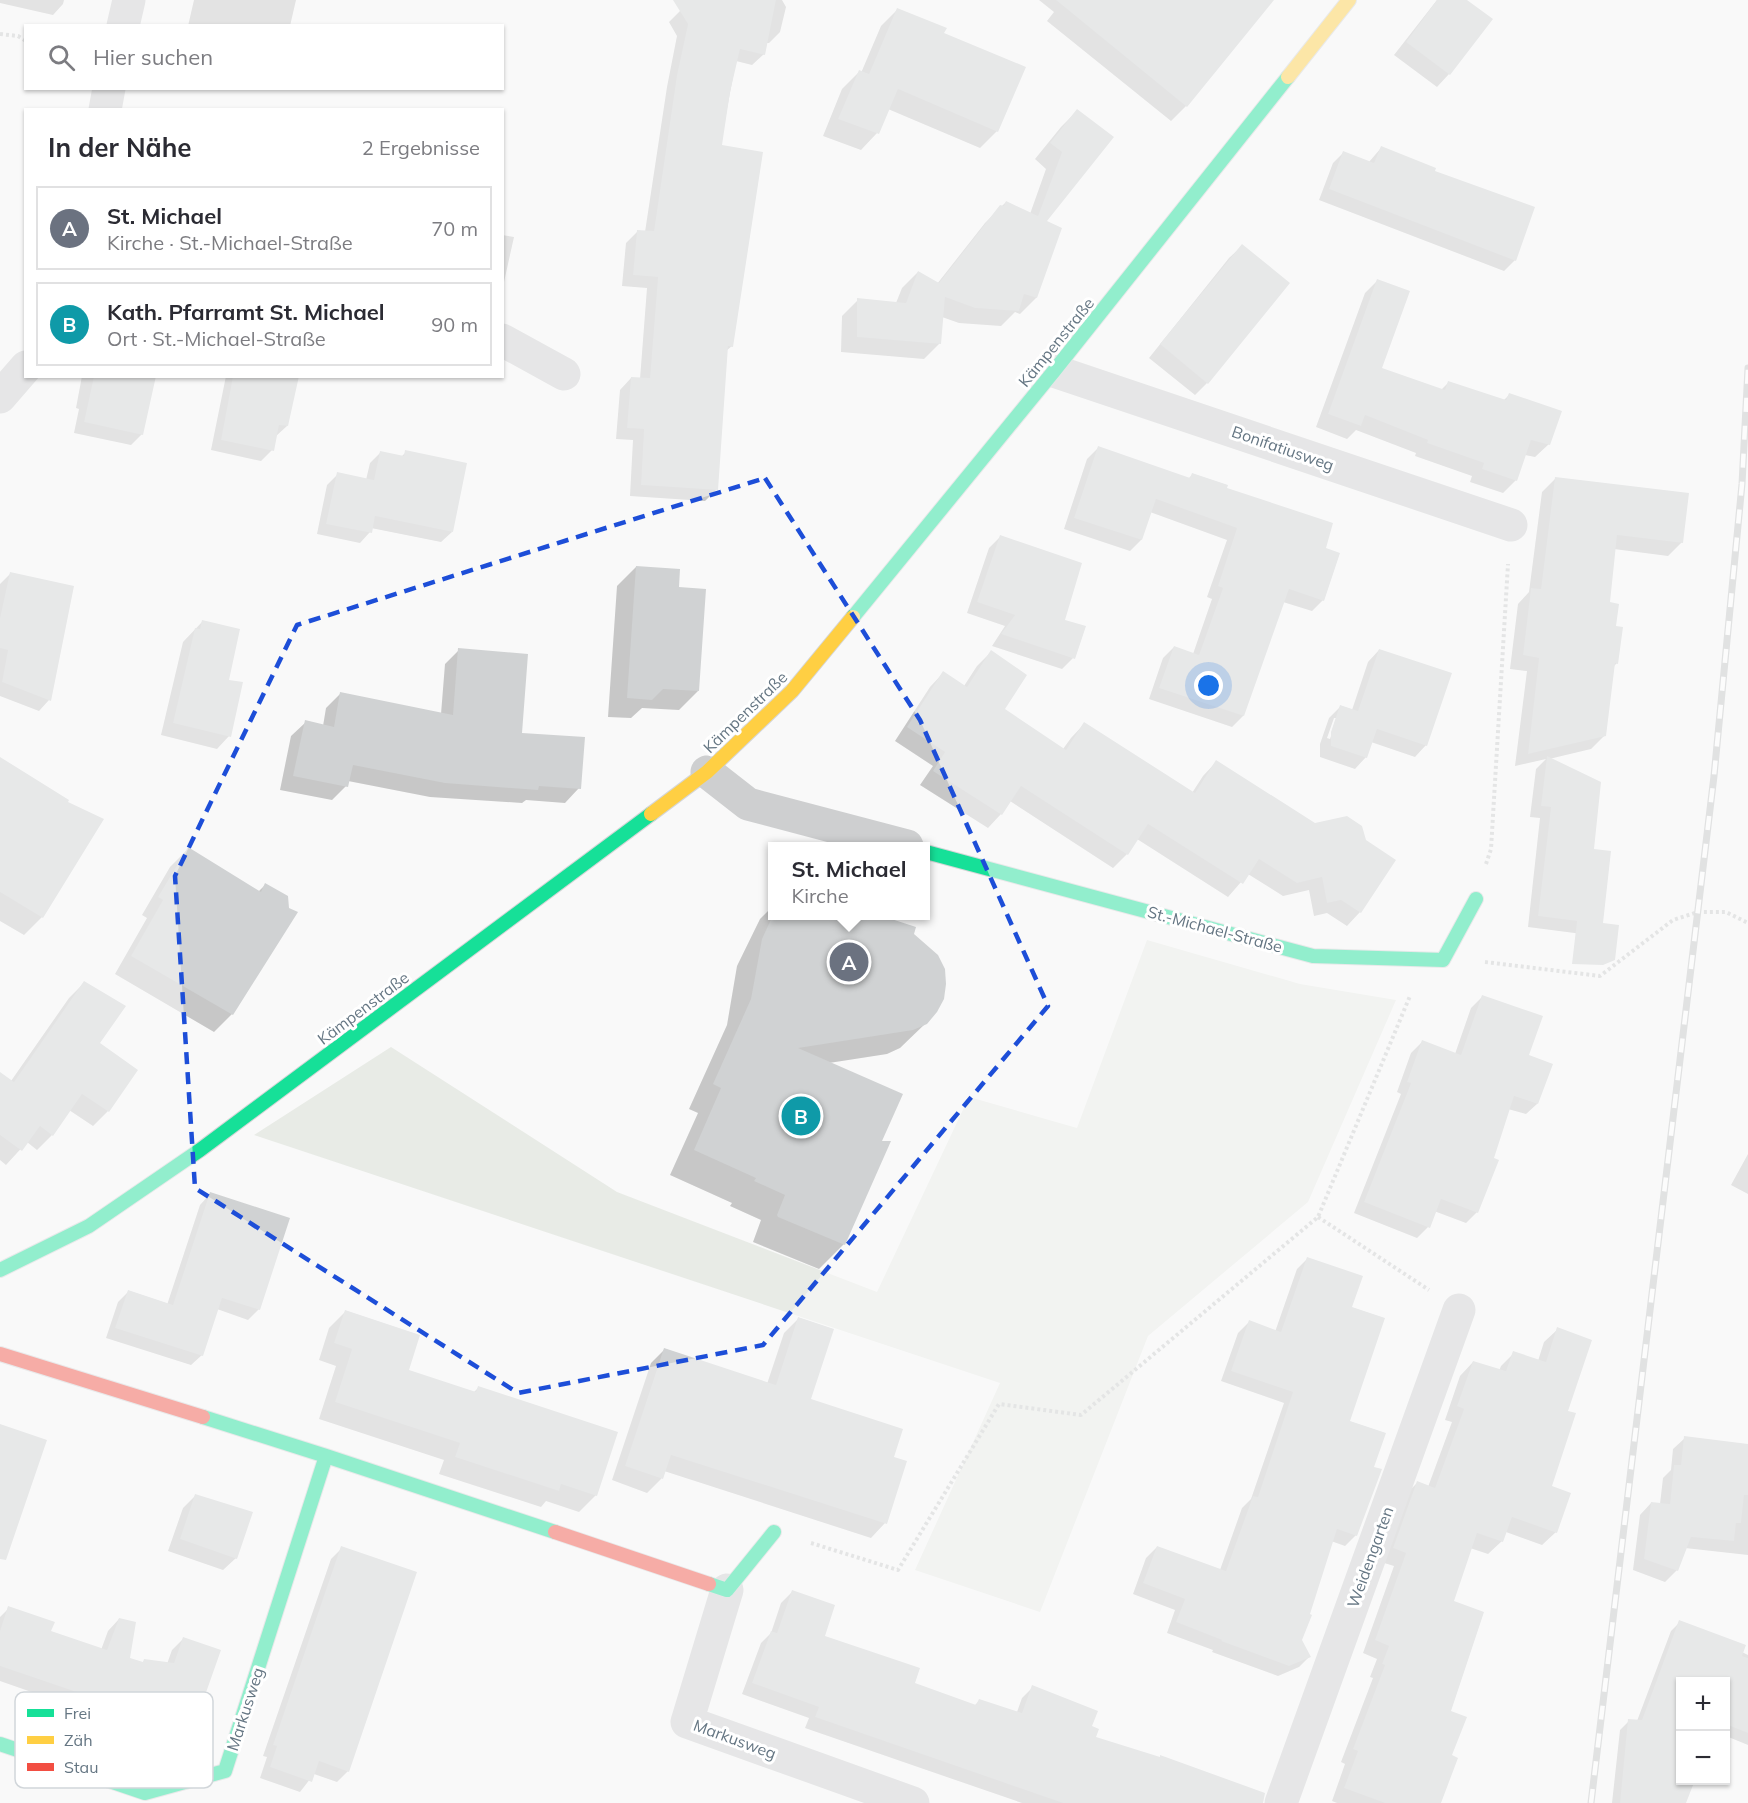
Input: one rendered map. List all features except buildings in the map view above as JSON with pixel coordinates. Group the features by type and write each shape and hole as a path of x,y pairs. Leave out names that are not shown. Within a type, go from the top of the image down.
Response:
{"street":[{"path":"123,24 129,0"},
{"name":"Kämpenstraße","path":"0,1270 89,1226 200,1150 707,772 792,691 1054,371 1349,0"},
{"path":"105,108 109,90"},
{"path":"504,341 564,374"},
{"path":"0,397 24,369"},
{"name":"Bonifatiusweg","path":"1054,371 1511,525"},
{"path":"707,772 748,804 892,842"},
{"name":"St.-Michael-Straße","path":"930,853 1313,956 1443,960"},
{"path":"1443,960 1476,899"},
{"name":"Weidengarten","path":"1281,1803 1459,1310"},
{"path":"0,1354 326,1456 727,1590"},
{"name":"Markusweg","path":"213,1774 225,1771 326,1456"},
{"name":"Markusweg","path":"774,1532 727,1590 687,1722 913,1803"},
{"name":"Markusweg","path":"0,1744 15,1749"},
{"name":"Markusweg","path":"130,1788 145,1793 163,1788"}],"path":[{"path":"0,34 18,36 24,40"},
{"path":"1476,899 1491,849 1511,525"},
{"path":"774,1532 898,1570 999,1404 1081,1415 1318,1217 1413,990 1443,960 1481,961 1600,976 1674,920 1698,912 1726,912 1748,922"},
{"path":"1318,1217 1459,1310"}],"highlighted area":[{"path":"765,478 920,720 1048,1006 763,1345 518,1393 195,1188 175,876 297,625"}],"shaded area":[{"path":"1147,940 1300,984 1396,1000 1308,1202 1148,1336 1040,1612 915,1570 1000,1383 254,1135 391,1047 617,1192 877,1292 969,1097 1077,1128"}],"railway":[{"path":"1591,1803 1714,776 1742,484 1748,368"}],"traffic: fast":[{"path":"853,617 1054,371 1288,77"},
{"path":"0,1270 89,1226 200,1150 651,814"},
{"path":"930,853 1313,956 1443,960 1476,899"},
{"path":"203,1417 555,1532"},
{"path":"213,1774 225,1771 326,1456"},
{"path":"709,1584 727,1590 774,1532"},
{"path":"0,1744 15,1749"},
{"path":"130,1788 145,1793 163,1788"}],"traffic: slow":[{"path":"1288,77 1349,0"},
{"path":"651,814 707,772 792,691 853,617"}],"traffic: jam":[{"path":"0,1354 203,1417"},
{"path":"555,1532 709,1584"}],"place":[{"name":"St. Michael","path":"849,962"},
{"name":"Kath. Pfarramt St. Michael","path":"801,1116"}]}
